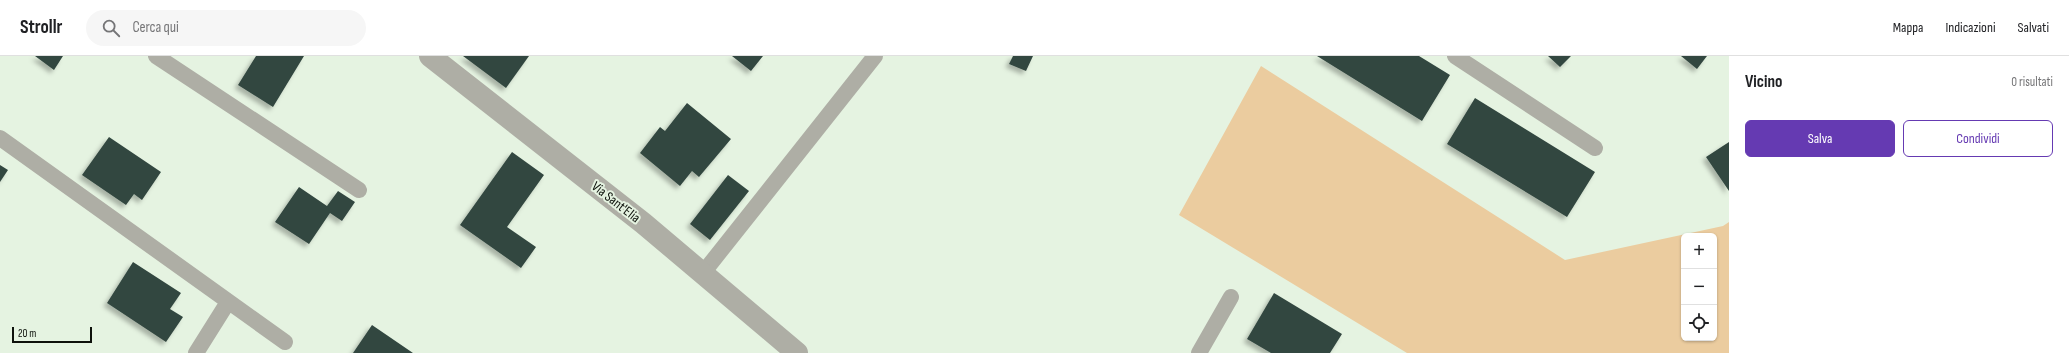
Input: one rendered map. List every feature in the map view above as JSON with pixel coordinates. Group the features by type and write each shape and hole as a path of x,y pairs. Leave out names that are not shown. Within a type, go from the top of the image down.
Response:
{"street":[{"name":"Via Sant'Elia","path":"430,56 642,223 797,353"}],"lane":[{"path":"156,56 359,190"},
{"path":"703,273 875,56"},
{"path":"1455,56 1595,148"},
{"path":"0,138 284,342"},
{"path":"1199,353 1231,297"},
{"path":"196,353 228,302"}],"shaded area":[{"path":"1261,66 1565,260 1681,235 1681,341 1717,341 1717,233 1690,233 1723,226 1729,222 1729,353 1407,353 1179,215"}],"building":[{"path":"35,56 63,56 54,70"},
{"path":"256,56 304,56 273,107 238,85"},
{"path":"463,56 529,56 506,88"},
{"path":"732,56 763,56 751,71"},
{"path":"1013,56 1033,56 1026,71 1009,64"},
{"path":"1317,56 1419,56 1450,75 1422,121"},
{"path":"1548,56 1571,56 1560,67"},
{"path":"1681,56 1707,56 1697,69"},
{"path":"1475,98 1595,172 1567,217 1447,144"},
{"path":"687,103 731,139 699,177 692,171 680,186 640,153 660,127 665,131"},
{"path":"109,137 161,172 142,200 134,194 126,205 82,175"},
{"path":"1729,142 1729,191 1706,157"},
{"path":"512,152 544,175 507,227 536,247 521,268 460,225"},
{"path":"0,165 8,170 0,182"},
{"path":"728,175 749,191 710,240 690,224"},
{"path":"299,187 327,206 338,191 355,202 342,221 330,213 309,244 275,222"},
{"path":"133,262 181,293 170,309 183,317 166,342 107,303"},
{"path":"1274,293 1342,334 1330,353 1271,353 1247,339"},
{"path":"372,325 413,353 353,353"}]}
